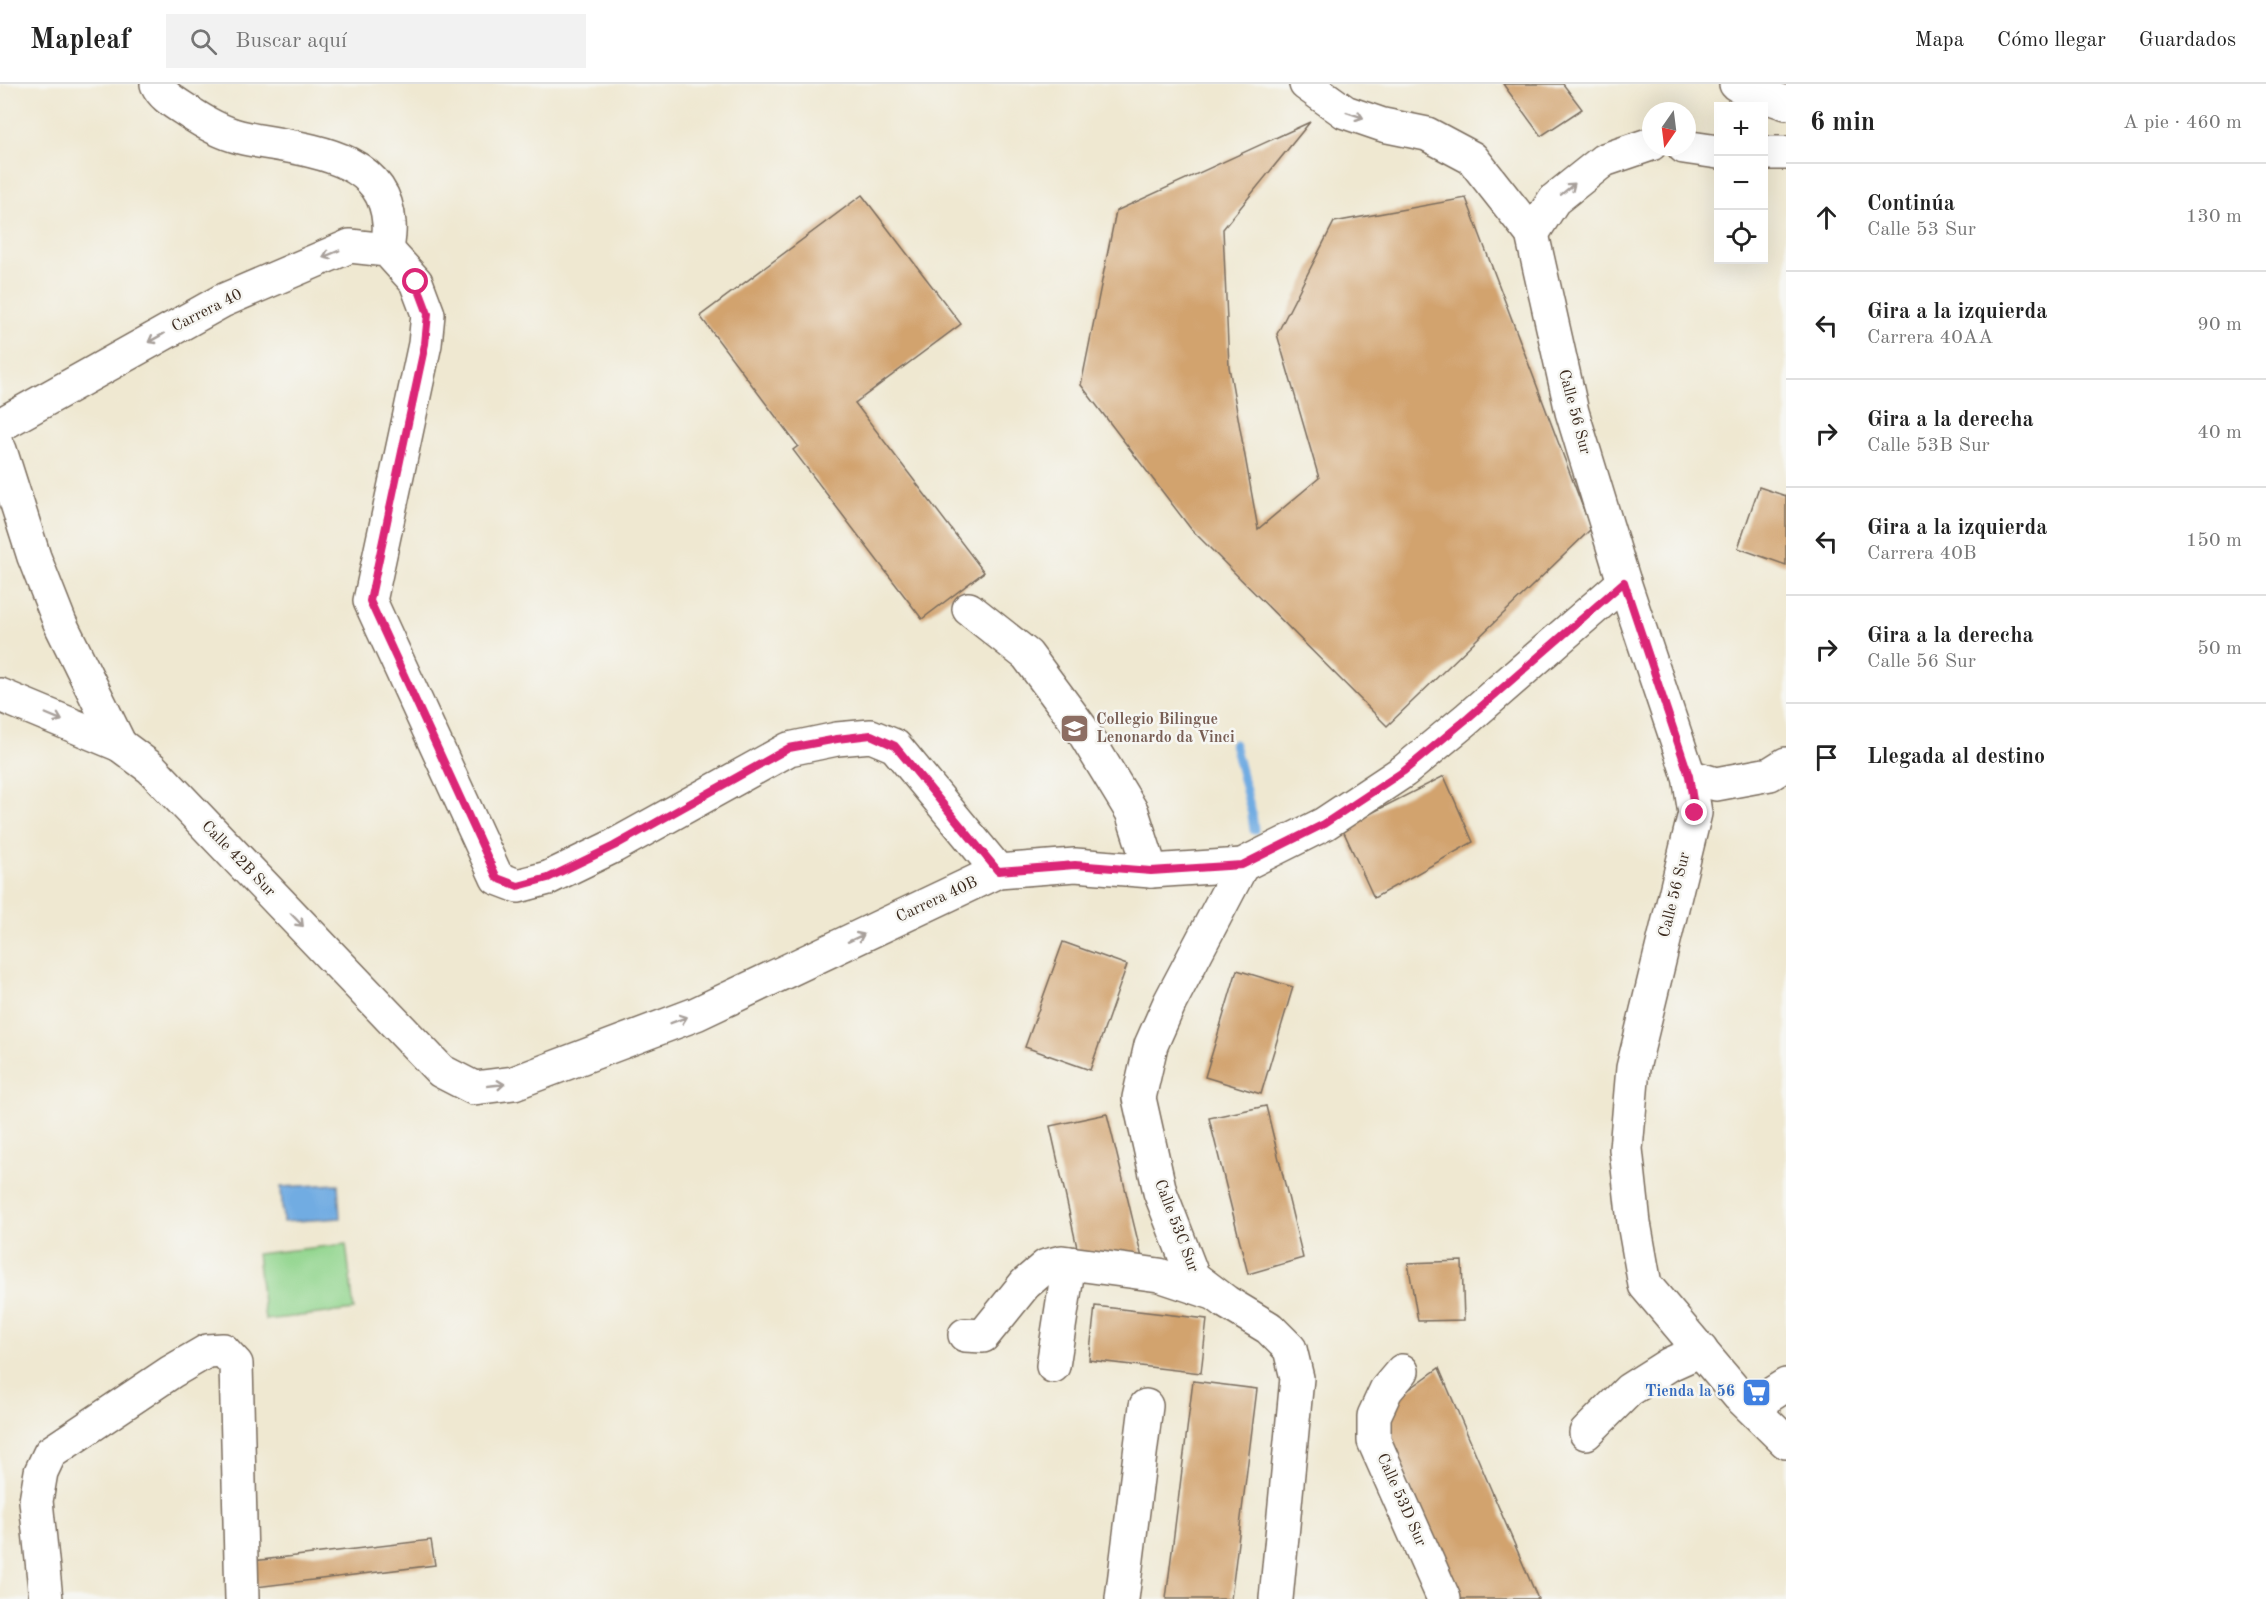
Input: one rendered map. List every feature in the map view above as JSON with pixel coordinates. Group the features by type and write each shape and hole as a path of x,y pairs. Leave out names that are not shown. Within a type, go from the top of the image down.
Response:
{"street":[{"path":"157,84 162,94 207,124 238,137 285,145 348,162 371,180 383,198 389,223 387,250 416,282 428,314 425,344 370,601 497,878 518,886 548,878 614,846 789,748 871,735 895,746 998,871"},
{"name":"Calle 56 Sur","path":"1306,84 1345,112 1427,134 1472,158 1532,234 1572,411 1624,582 1689,776 1695,813 1633,1068 1626,1149 1634,1223 1645,1285 1683,1340 1786,1442"},
{"path":"1736,84 1786,103"},
{"path":"1532,234 1554,200 1604,160 1642,147"},
{"path":"1696,149 1714,151"},
{"path":"1768,153 1786,153"},
{"name":"Carrera 40","path":"0,425 222,301 350,246 387,250"},
{"path":"0,450 34,557 56,612 120,745"},
{"name":"Carrera 40B","path":"441,1071 474,1088 513,1083 696,1014 998,871 1075,865 1151,871 1242,865 1324,824 1404,771 1624,582"},
{"path":"969,609 1027,655 1082,728 1132,812 1151,871"},
{"name":"Calle 42B Sur","path":"0,695 120,745 151,768 441,1071"},
{"path":"1689,776 1716,784 1770,774 1786,764"},
{"name":"Calle 53C Sur","path":"1242,865 1165,1013 1151,1045 1139,1098 1160,1192 1193,1277 1215,1294 1269,1328 1290,1349 1297,1378 1276,1599"},
{"path":"965,1335 983,1336 1032,1278 1047,1266 1062,1262 1159,1275 1215,1294"},
{"path":"1053,1366 1069,1263"},
{"path":"1586,1432 1629,1390 1670,1364 1683,1340"},
{"path":"46,1599 36,1501 41,1472 50,1453 171,1372 207,1351 223,1350 236,1364 242,1599"},
{"name":"Calle 53D Sur","path":"1402,1371 1386,1390 1374,1416 1374,1441 1444,1599"},
{"path":"1751,1407 1786,1385"},
{"path":"1122,1599 1146,1406"}],"green space":[{"path":"346,1244 354,1310 265,1320 257,1254"}],"water":[{"path":"338,1184 340,1218 283,1222 281,1187"}],"building":[{"path":"1503,84 1563,84 1582,109 1541,136"},
{"path":"1310,122 1223,229 1229,367 1258,529 1319,478 1277,334 1334,222 1466,198 1591,529 1387,726 1191,529 1081,385 1116,211"},
{"path":"862,195 961,324 855,403 984,572 922,619 793,450 798,446 700,316"},
{"path":"1759,487 1786,496 1786,565 1738,548"},
{"path":"1444,776 1473,842 1374,898 1342,828"},
{"path":"1063,942 1127,965 1090,1070 1025,1047"},
{"path":"1237,970 1293,987 1261,1094 1205,1077"},
{"path":"1266,1106 1303,1258 1248,1274 1209,1118"},
{"path":"1107,1114 1144,1266 1080,1261 1050,1126"},
{"path":"1462,1261 1464,1320 1418,1321 1408,1263"},
{"path":"1095,1306 1207,1319 1201,1373 1089,1360"},
{"path":"1439,1368 1538,1599 1456,1599 1389,1438 1383,1408"},
{"path":"1193,1381 1257,1389 1231,1599 1166,1599"},
{"path":"431,1540 435,1565 256,1587 253,1561"}],"waterway":[{"path":"1234,744 1254,830"}],"place":[{"name":"Collegio Bilingue Lenonardo da Vinci","path":"1075,729"},
{"name":"Tienda la 56","path":"1756,1392"}],"route":[{"path":"416,282 428,314 425,344 370,601 497,878 518,886 548,878 614,846 789,748 871,735 895,746 998,871 1075,865 1151,871 1242,865 1324,824 1404,771 1624,582 1689,776 1695,813"}]}
